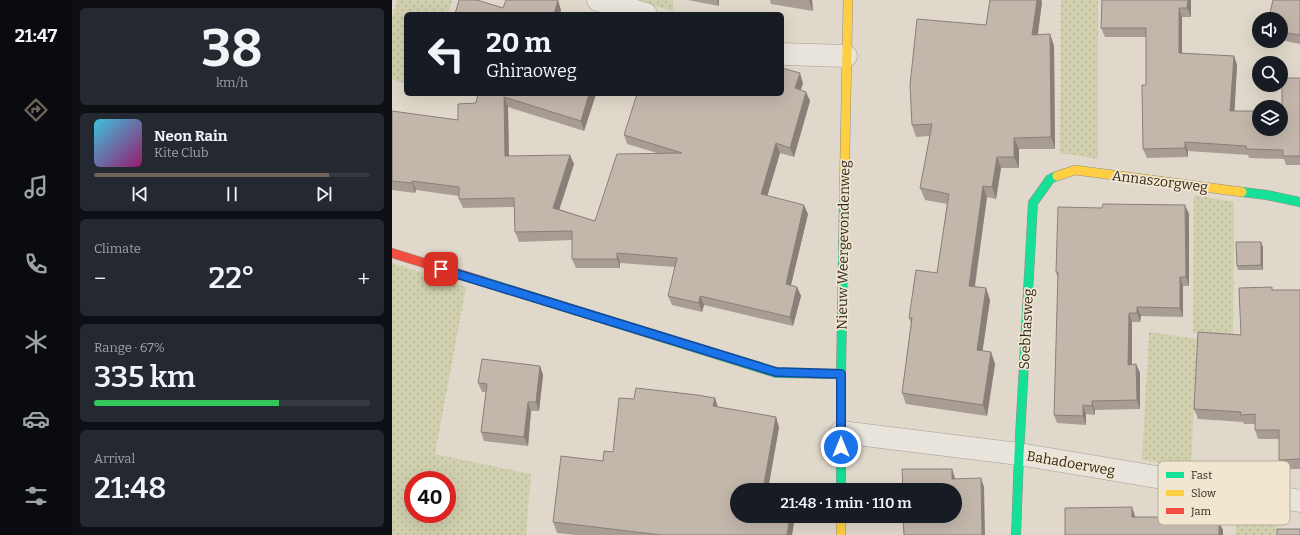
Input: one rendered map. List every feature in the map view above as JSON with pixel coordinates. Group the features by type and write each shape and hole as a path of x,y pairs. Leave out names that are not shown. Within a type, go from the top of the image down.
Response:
{"street":[{"path":"598,0 639,12"},
{"name":"Nieuw Weergevondenweg","path":"841,483 841,374 848,0"},
{"path":"784,54 846,56"},
{"name":"Annaszorgweg","path":"1033,203 1050,179 1075,170 1267,195 1300,202"},
{"name":"Soebhasweg","path":"1016,535 1033,203"},
{"path":"392,253 776,372 841,374"},
{"name":"Bahadoerweg","path":"841,432 1019,454 1158,477"},
{"name":"Bahadoerweg","path":"1290,499 1300,501"},
{"path":"840,535 841,523"}],"green space":[{"path":"397,0 452,0 449,12 404,12 404,83 392,79 392,18"},
{"path":"635,0 673,0 673,11"},
{"path":"1061,0 1098,0 1098,159 1060,153"},
{"path":"1194,195 1234,202 1233,338 1193,333"},
{"path":"392,263 466,287 435,454 531,474 526,535 392,535"},
{"path":"1149,332 1197,339 1191,461 1158,461 1158,463 1142,460"},
{"path":"1236,525 1276,525 1276,535 1236,535"}],"building":[{"path":"459,0 477,0 503,8 506,0 558,0 555,12 456,12"},
{"path":"990,0 1037,0 1032,35 1050,34 1051,137 1014,138 1014,157 997,157 992,187 983,186 969,286 986,288 977,350 991,352 983,405 902,393 912,318 909,318 916,270 937,273 949,194 920,188 932,124 912,125 910,85 917,19 986,25"},
{"path":"1102,0 1188,0 1187,8 1179,8 1179,53 1234,56 1230,111 1252,111 1252,136 1288,136 1288,100 1282,100 1282,92 1288,92 1288,78 1300,78 1300,156 1283,156 1283,150 1246,149 1246,146 1185,142 1185,148 1143,149 1142,85 1146,85 1146,28 1101,28"},
{"path":"1273,0 1300,0 1300,35 1288,33 1288,12 1270,12"},
{"path":"784,69 800,73 795,88 806,92 790,148 776,143 761,194 804,205 786,284 797,287 790,317 700,296 699,303 668,296 677,258 617,253 617,259 572,259 572,231 515,232 514,198 459,199 459,187 412,181 412,183 392,181 392,111 458,120 458,104 476,103 478,96 588,96 581,121 504,97 505,156 570,155 553,208 595,221 617,154 682,153 624,135 636,96 784,96"},
{"path":"1103,204 1185,205 1186,277 1180,277 1180,308 1137,307 1137,313 1129,313 1128,365 1136,364 1137,400 1092,401 1092,406 1083,405 1083,416 1054,415 1058,272 1056,272 1058,207 1102,208"},
{"path":"1236,242 1261,242 1261,265 1237,266"},
{"path":"1272,287 1272,290 1300,290 1300,459 1279,460 1279,430 1255,430 1255,414 1240,415 1241,412 1194,409 1198,332 1241,335 1239,288"},
{"path":"482,359 540,366 536,402 528,402 524,437 481,432 487,384 478,383"},
{"path":"636,388 697,395 715,398 713,406 776,417 764,483 730,483 730,523 789,523 787,535 661,535 553,522 561,456 603,461 604,451 613,452 619,398 634,399"},
{"path":"902,469 952,469 952,479 981,478 982,535 904,535 903,523 962,523 962,483 903,483"},
{"path":"1132,507 1132,517 1158,517 1158,525 1219,525 1219,535 1065,535 1065,508"},
{"path":"1277,529 1300,529 1300,535 1277,535"}],"traffic: fast":[{"path":"1016,535 1033,203 1050,179 1057,176"},
{"path":"1242,192 1267,195 1300,202"},
{"path":"841,483 844,198"},
{"path":"482,281 776,373 841,374"}],"traffic: slow":[{"path":"844,198 848,0"},
{"path":"1057,176 1075,170 1242,192"},
{"path":"841,523 841,535"}],"traffic: jam":[{"path":"392,253 482,281"}],"route":[{"path":"441,269 776,372 841,374 841,447"}]}
